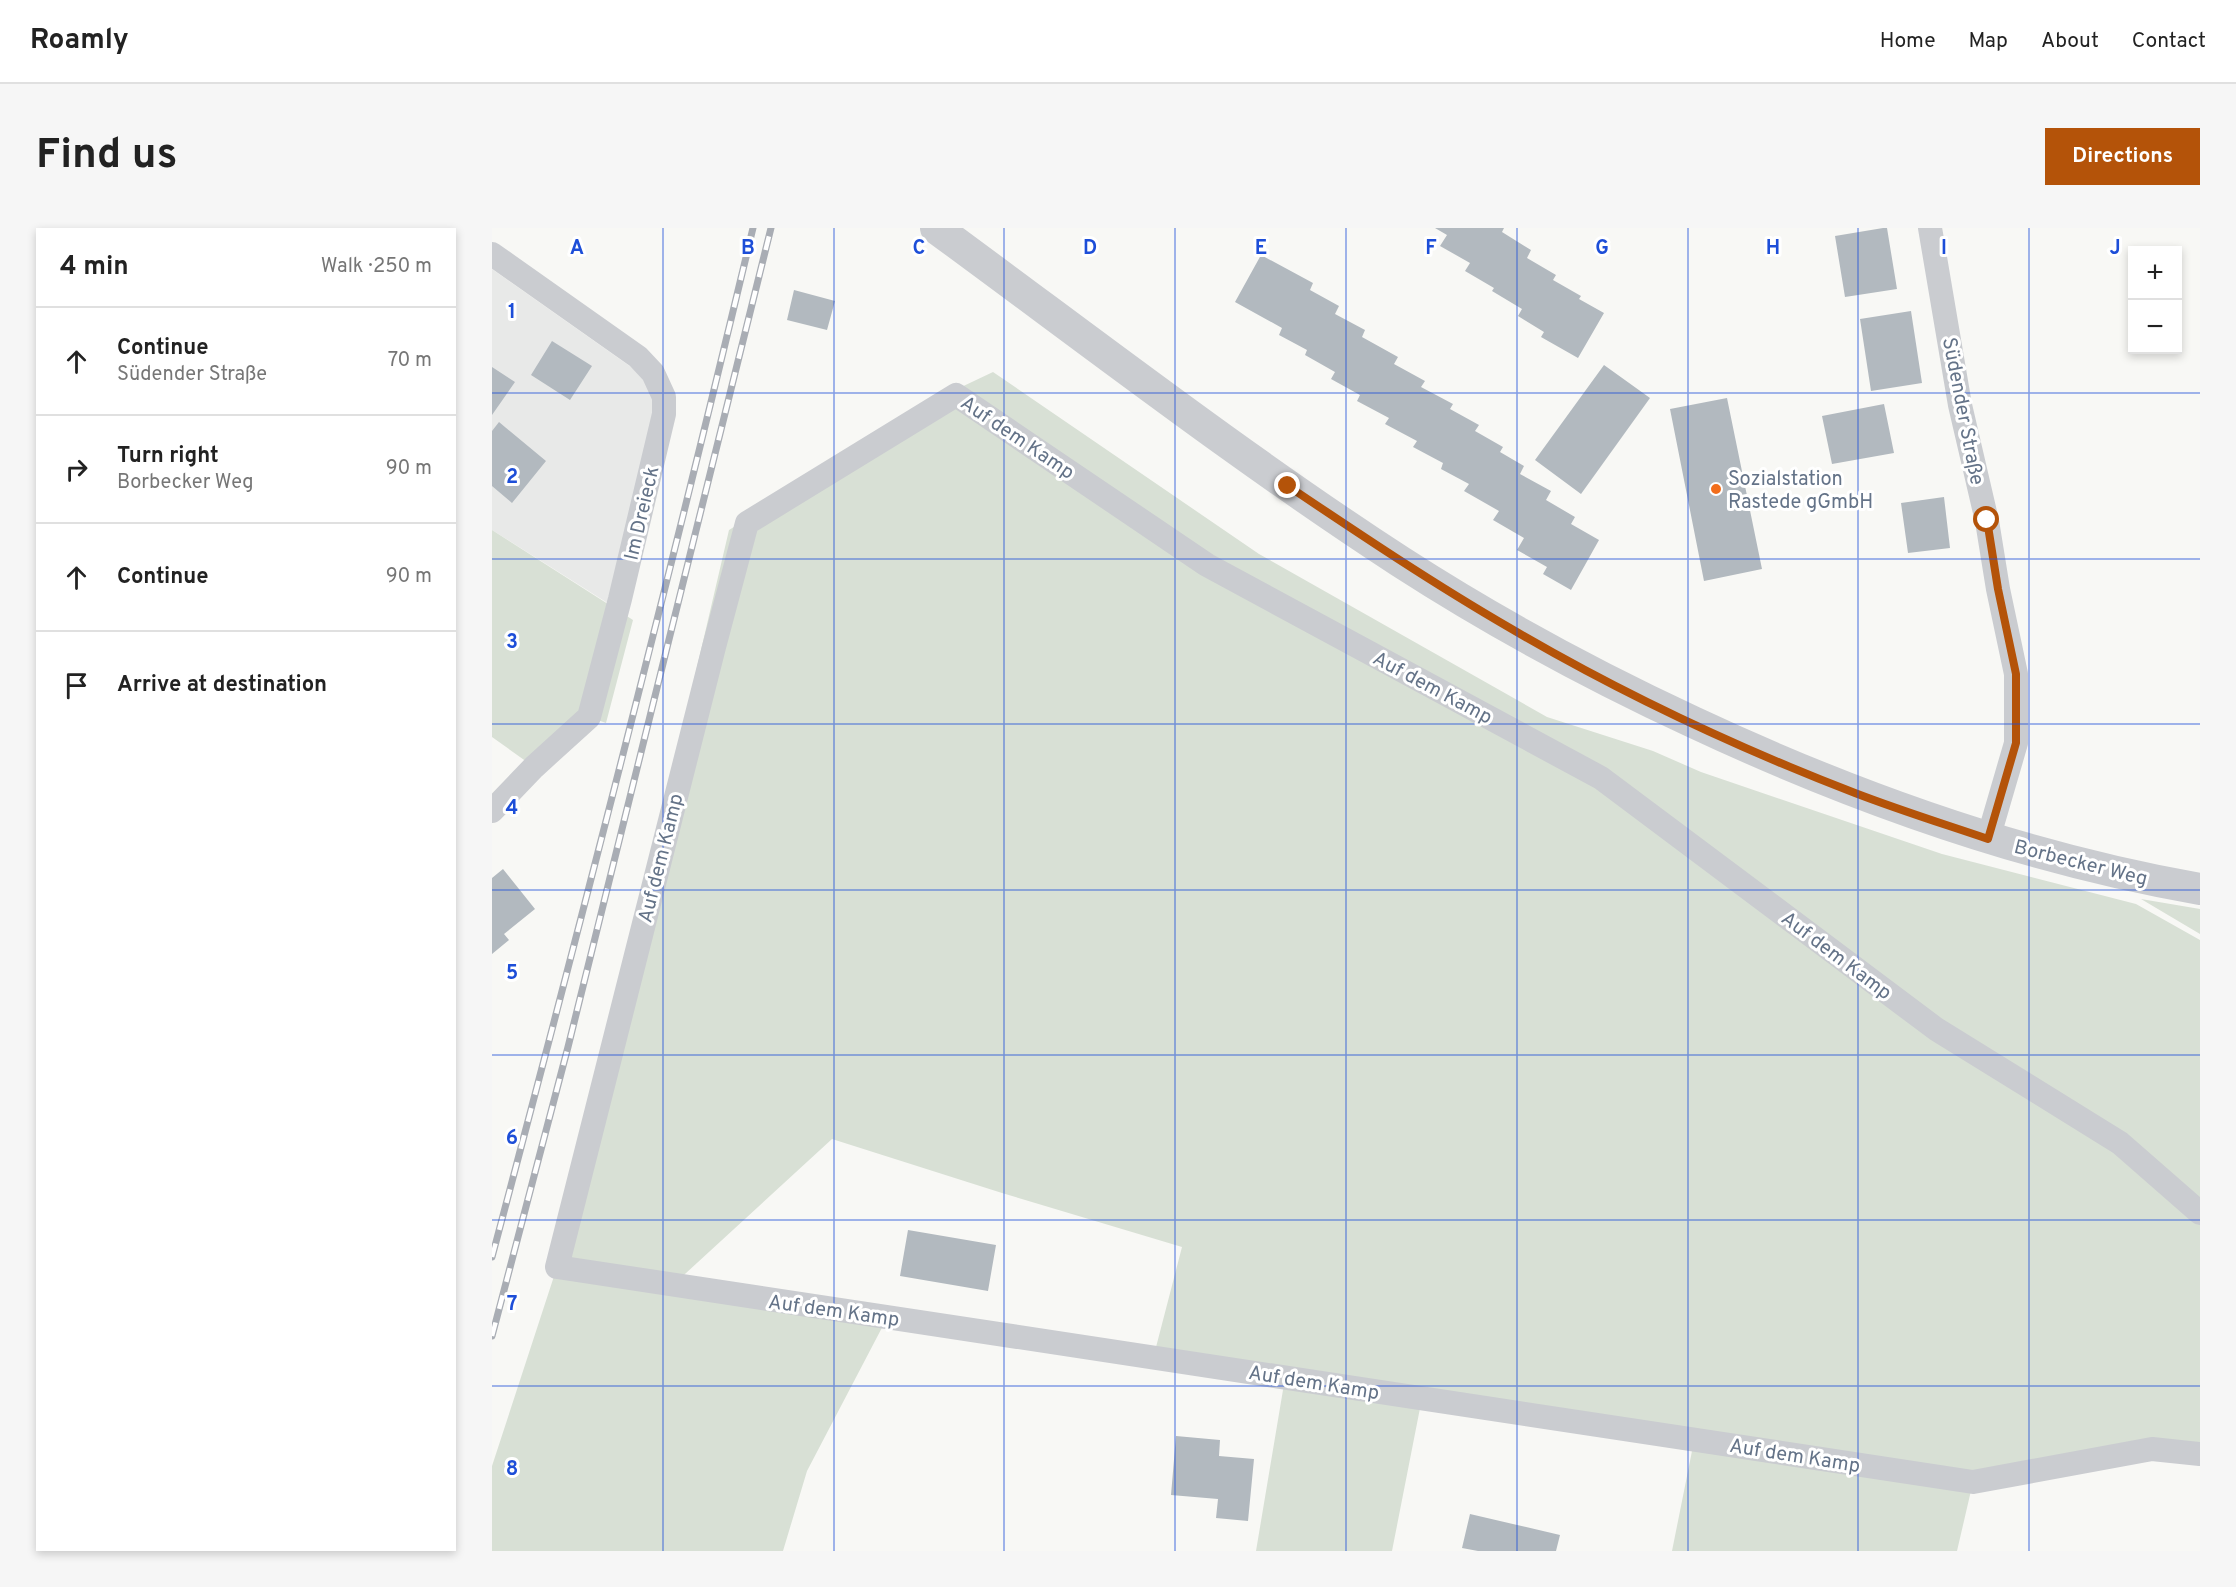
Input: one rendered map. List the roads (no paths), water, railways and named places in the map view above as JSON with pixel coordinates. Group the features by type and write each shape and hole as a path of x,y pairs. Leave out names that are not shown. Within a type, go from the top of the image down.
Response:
{"street":[{"name":"Borbecker Weg","path":"936,228 1288,486 1393,556 1512,629 1630,693 1741,745 1856,793 1988,839 2067,862 2200,889"},
{"name":"Südender Straße","path":"1929,228 1960,405 1987,520 1998,589 2016,674 2016,743 1988,839"},
{"name":"Im Dreieck","path":"492,254 638,357 653,373 664,397 664,414 650,476 621,599 589,717 534,767 492,811"},
{"name":"Auf dem Kamp","path":"2200,1213 2120,1143 1936,1029 1601,778 1207,565 956,394 747,523 556,1267 1973,1482 2152,1449 2200,1454"}],"railway":[{"path":"492,1257 626,743 753,228"},
{"path":"492,1336 568,1047 771,228"}],"place":[{"name":"Sozialstation Rastede gGmbH","path":"1716,489"}]}
